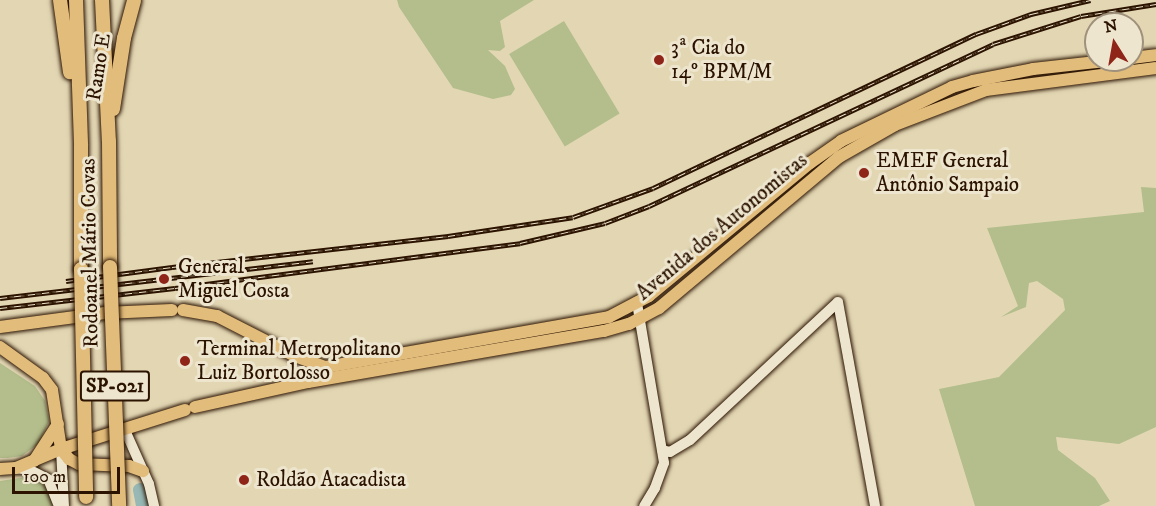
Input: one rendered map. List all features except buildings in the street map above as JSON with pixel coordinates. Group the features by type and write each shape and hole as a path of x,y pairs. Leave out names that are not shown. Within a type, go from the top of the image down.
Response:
{"highway":[{"path":"60,0 81,146"},
{"name":"Rodoanel Mário Covas","path":"76,0 81,146 86,502"},
{"name":"Rodoanel Mário Covas","path":"102,0 109,141 110,267 119,506"},
{"name":"Ramo E","path":"109,141 124,38 134,0"}],"main road":[{"name":"Avenida dos Autonomistas","path":"0,327 105,313 177,310 208,313 295,356 326,367 582,323 609,316 637,303 762,205 810,163 842,141 952,87 1025,70 1084,63"},
{"name":"Avenida dos Autonomistas","path":"5,470 34,462 61,449 190,408 323,379 604,331 640,320 667,302 838,157 895,125 986,90 1156,68"},
{"path":"662,450 670,452 690,440 838,302 875,506"},
{"path":"637,303 664,462 661,475 644,506"},
{"path":"0,347 48,384 55,398 61,449 61,506"},
{"path":"34,462 58,424"},
{"path":"124,428 143,471 154,506"},
{"path":"61,449 69,459 79,464 117,464 143,471"},
{"path":"5,470 30,470 48,479 61,506"}],"green space":[{"path":"397,0 534,0 500,21 505,47 500,51 488,50 505,66 515,89 511,95 493,99 453,88 399,7"},
{"path":"564,21 620,114 565,147 509,54"},
{"path":"1141,187 1156,188 1156,427 1119,444 1056,437 1058,450 1095,478 1110,501 1099,506 975,506 939,389 999,377 1065,310 1063,299 1037,281 1029,283 1026,307 1001,317 1018,306 987,228 1144,212"},
{"path":"0,363 35,386 45,401 49,421 39,443 22,456 0,458"},
{"path":"26,477 39,481 49,490 53,506 0,506 0,481"}],"waterway":[{"path":"140,490 143,506"}],"railway":[{"path":"66,281 448,236 573,217 653,188 976,34 1031,14 1090,0"},
{"path":"0,308 175,288 520,243 605,223 649,206 993,44 1081,16 1156,4"},
{"path":"0,298 313,261"}],"place":[{"name":"3ª Cia do 14º BPM/M","path":"659,60"},
{"name":"EMEF General Antônio Sampaio","path":"864,173"},
{"name":"General Miguel Costa","path":"164,279"},
{"name":"Terminal Metropolitano Luiz Bortolosso","path":"185,361"},
{"name":"Roldão Atacadista","path":"244,480"}]}
